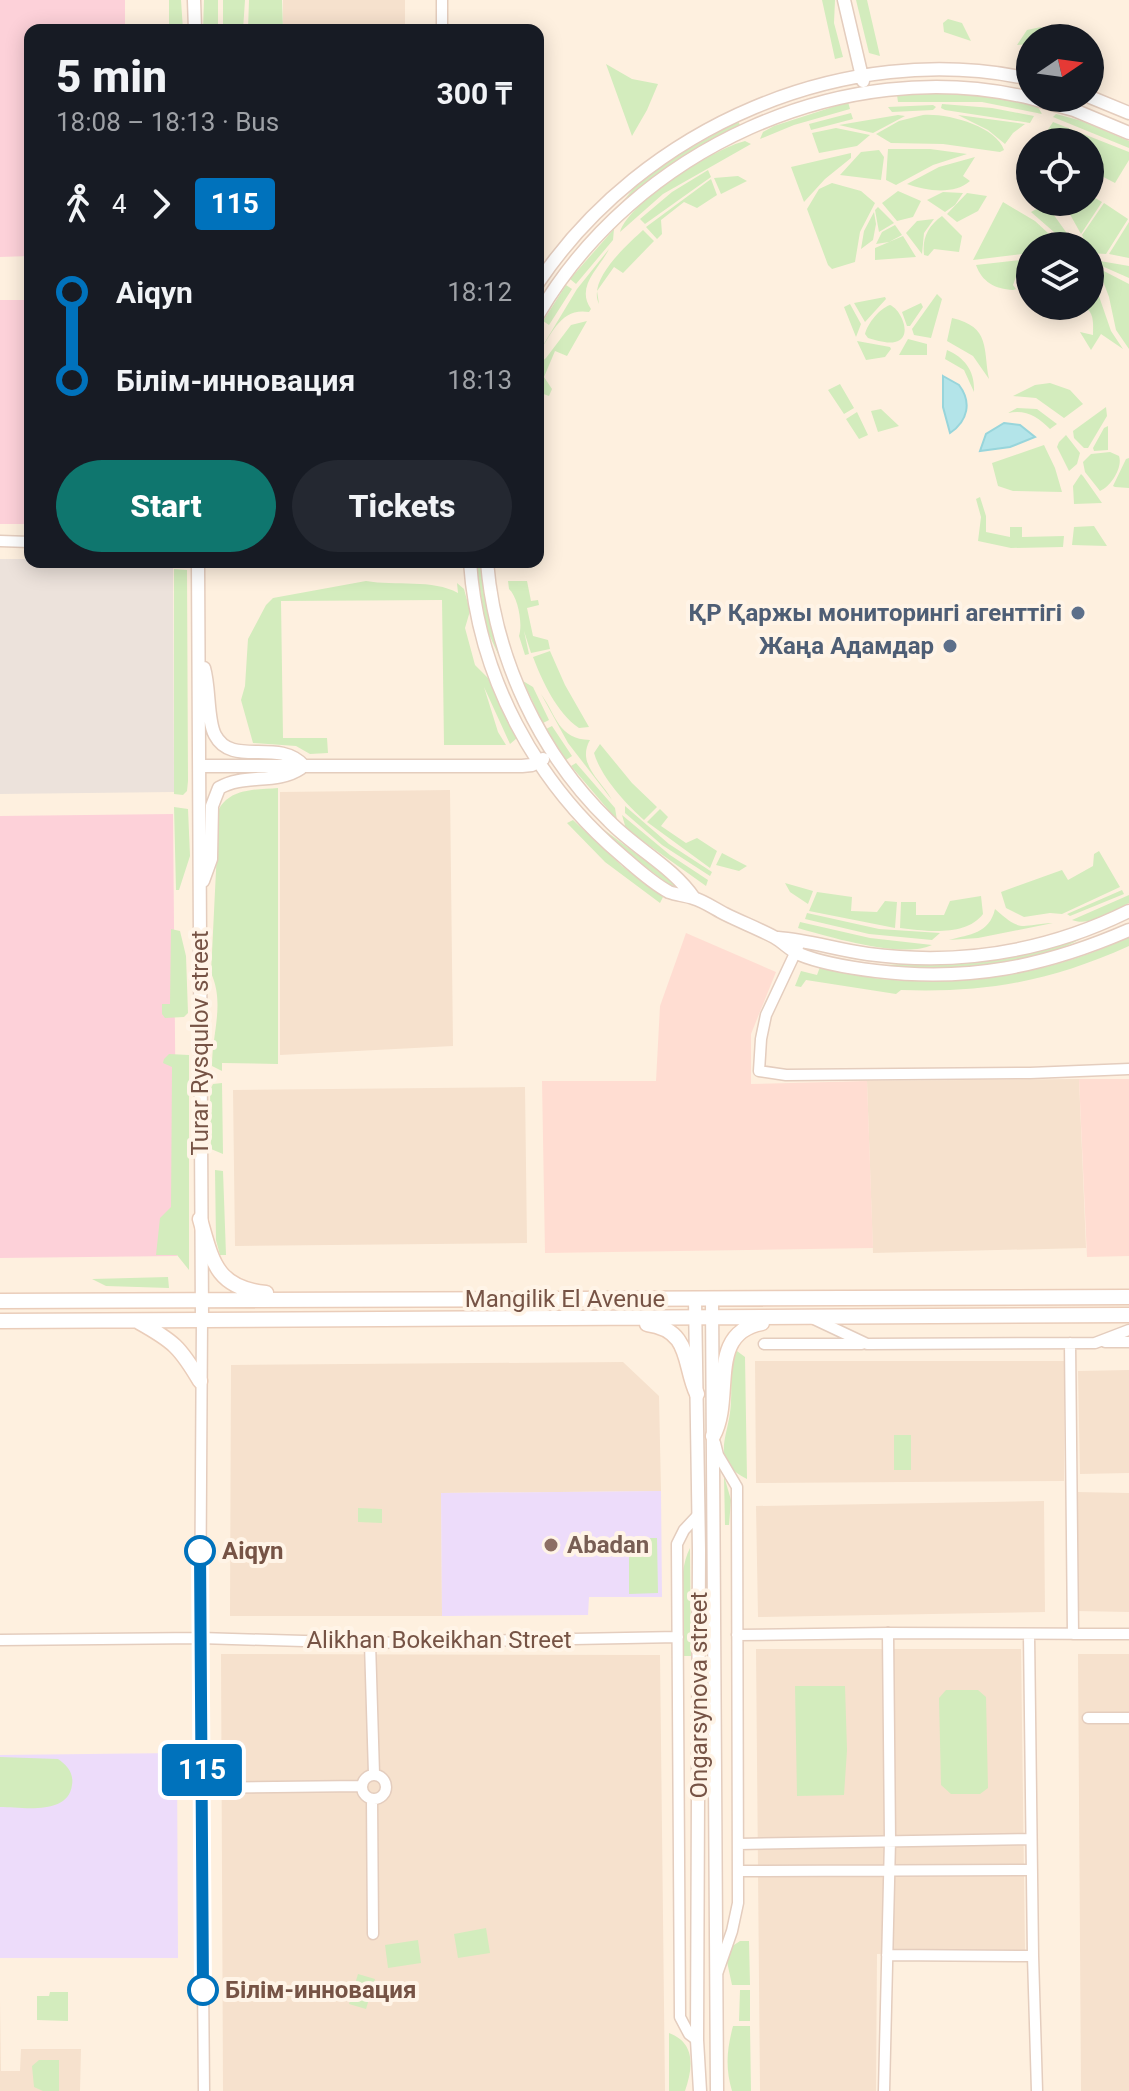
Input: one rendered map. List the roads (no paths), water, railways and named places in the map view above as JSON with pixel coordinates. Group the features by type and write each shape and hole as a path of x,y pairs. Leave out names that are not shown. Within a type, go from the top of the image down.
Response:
{"main road":[{"path":"200,1219 212,1260 218,1271 236,1286 253,1291 342,1300"},
{"name":"Mangilik El Avenue","path":"0,1301 1129,1297"},
{"name":"Mangilik El Avenue","path":"0,1321 1129,1315"},
{"path":"713,1436 721,1416 725,1360 736,1335 752,1325 804,1317"},
{"path":"599,1318 652,1324 673,1336 689,1361 692,1384 697,1394"},
{"path":"135,1320 171,1339 200,1381"}],"street":[{"path":"194,0 195,24"},
{"path":"442,0 442,24"},
{"path":"844,0 865,92"},
{"path":"544,277 585,223 631,181 658,160 761,104 797,91 861,75 955,70 1016,76"},
{"path":"544,305 602,231 637,198 709,149 783,114 865,92 956,86 1016,95"},
{"path":"1104,103 1129,113"},
{"path":"1079,112 1129,133"},
{"path":"544,291 549,296"},
{"path":"0,541 24,542"},
{"name":"Turar Rysqulov street","path":"195,568 200,766 202,1319"},
{"name":"Turar Rysqulov street","path":"195,568 196,749 200,766"},
{"path":"471,568 475,605 489,658 513,718 538,762 574,810 602,839 672,893 694,898 777,938 796,953 845,966 893,973 973,974 1035,964 1095,945 1129,930"},
{"path":"488,568 496,616 512,672 532,718 553,752 608,821 681,879 694,898"},
{"path":"199,655 210,689 211,725 220,743 239,751 290,754 304,766"},
{"path":"200,766 522,766 538,762 553,752"},
{"path":"199,893 211,859 212,806 219,788 234,781 276,778 304,766"},
{"path":"777,938 802,939 886,956 984,956 1048,943 1129,911"},
{"path":"802,939 766,1015 759,1071 786,1075 1129,1069"},
{"name":"Ongarsynova street","path":"695,1300 699,1514 697,2040 700,2091"},
{"name":"Ongarsynova street","path":"712,1300 717,2091"},
{"path":"804,1317 867,1344"},
{"path":"202,1319 200,1638 204,2091"},
{"path":"1095,1343 1129,1330"},
{"path":"764,1344 1129,1342"},
{"path":"1070,1343 1073,1634"},
{"path":"713,1436 718,1455 737,1487 738,1903 716,1976"},
{"path":"697,2040 689,2034 680,2017 677,1544 684,1530 699,1514"},
{"path":"699,1593 708,1631 710,1751 715,1746"},
{"path":"884,2091 890,1840 888,1633"},
{"path":"1029,1634 1037,2091"},
{"path":"737,1635 1129,1634"},
{"name":"Alikhan Bokeikhan Street","path":"0,1640 200,1638 370,1643 678,1637"},
{"path":"370,1643 374,1774"},
{"path":"1088,1718 1129,1718"},
{"path":"374,1774 384,1780 386,1787 382,1795 372,1799 366,1796 361,1786 366,1776 374,1774"},
{"path":"202,1788 361,1786"},
{"path":"698,1806 701,1791 705,1789 708,1797 709,1939 716,1976"},
{"path":"372,1799 373,1934"},
{"path":"738,1844 1031,1839"},
{"path":"738,1871 1032,1870"},
{"path":"887,1955 1033,1956"},
{"path":"716,2051 727,2091"}],"water":[{"path":"943,376 959,385 967,404 961,423 950,433 943,407"},
{"path":"1004,423 1020,425 1035,437 1010,447 980,451 986,434"}],"place":[{"name":"ҚР Қаржы мониторингі агенттігі","path":"1078,613"},
{"name":"Жаңа Адамдар","path":"950,646"},
{"name":"Abadan","path":"551,1545"},
{"name":"Aiqyn","path":"200,1551"},
{"name":"Білім-инновация","path":"203,1990"}]}
